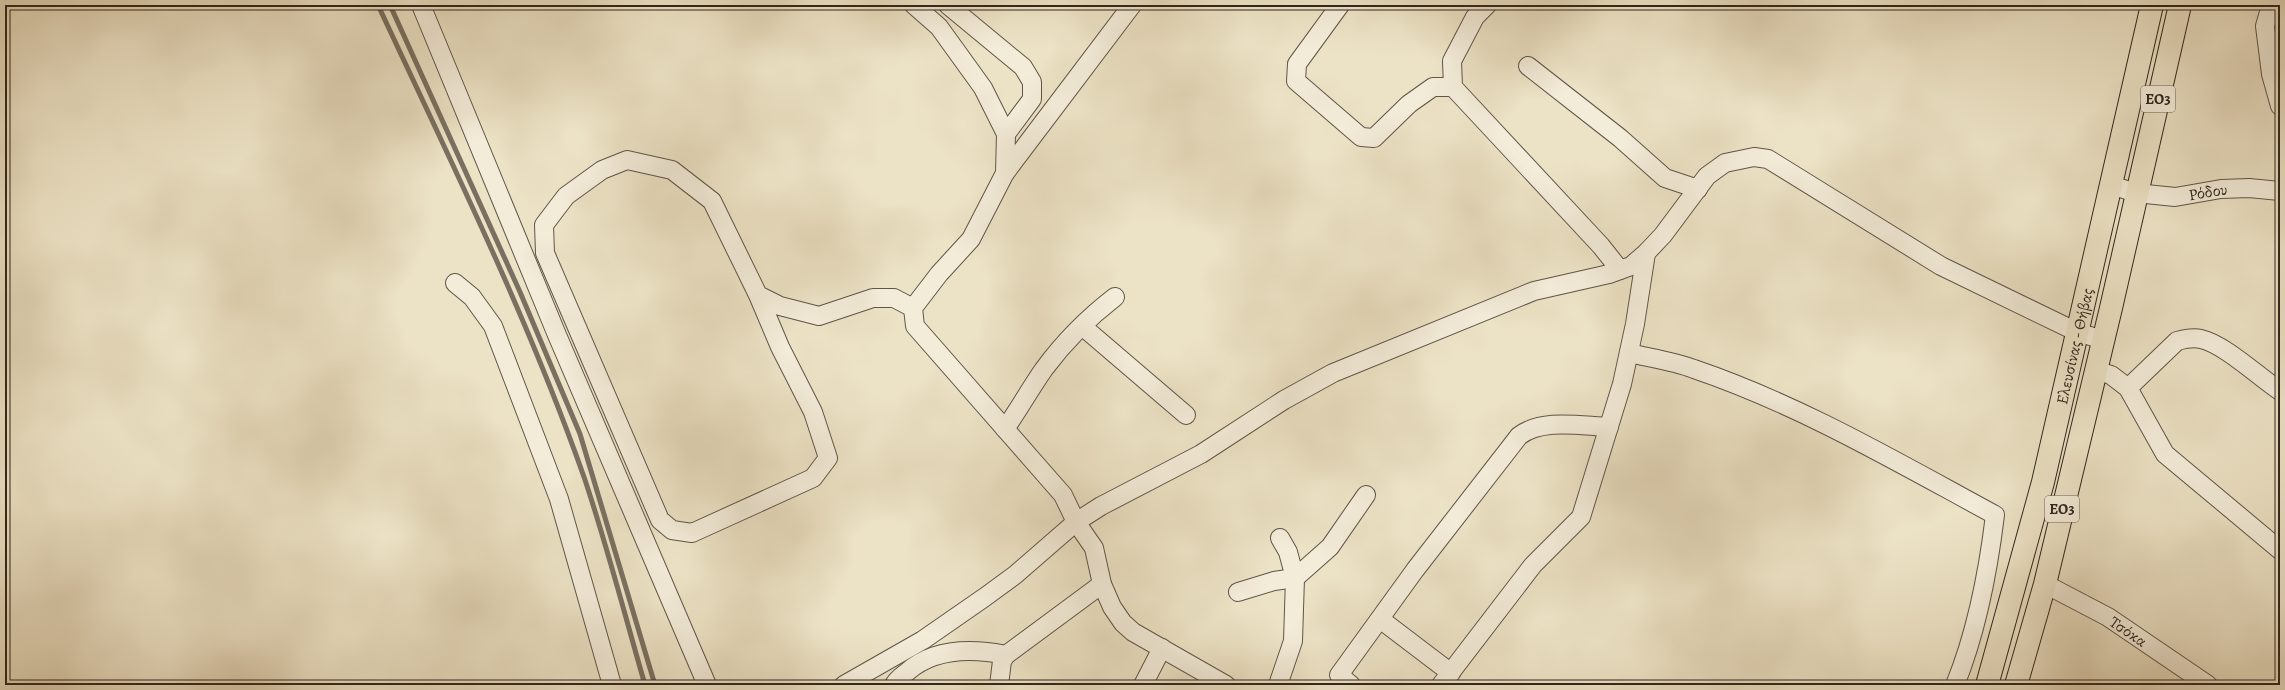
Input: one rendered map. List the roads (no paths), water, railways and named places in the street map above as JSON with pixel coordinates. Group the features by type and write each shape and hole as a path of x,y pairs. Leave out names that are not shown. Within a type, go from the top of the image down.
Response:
{"main road":[{"name":"Ελευσίνας - Θήβας","path":"1987,685 2041,490 2152,5"},
{"name":"Ελευσίνας - Θήβας","path":"2016,685 2045,584 2180,5"}],"street":[{"path":"421,5 557,335 707,685"},
{"path":"914,5 939,27 978,82 1006,134 1005,173"},
{"path":"948,5 1023,67 1032,82 1032,99 1006,134"},
{"path":"1132,5 1005,173 971,239 939,274 913,308 915,326 1063,495 1076,522 1094,548 1102,584 1112,607 1123,623 1133,632 1226,685"},
{"path":"1340,5 1297,64 1296,81 1361,137 1374,138 1409,104 1433,87 1453,87"},
{"path":"1487,5 1475,17 1452,61 1453,87 1601,246 1620,270"},
{"path":"2271,5 2265,26 2272,74 2280,106"},
{"path":"1528,66 1620,138 1665,178 1698,189"},
{"path":"844,685 923,640 985,597 1015,575 1076,522 1101,506 1201,454 1284,400 1333,372 1534,291 1609,274 1631,266 1646,253 1708,176 1726,163 1754,157 1768,159 1941,266 2077,332 2103,340"},
{"path":"758,294 780,347 813,412 828,458 813,478 692,533 672,530 660,520 545,253 544,225 566,196 602,170 627,160 672,170 712,201 758,294 780,306 819,316 873,298 894,298 913,308"},
{"name":"Ρόδου","path":"2111,185 2136,193 2175,197 2221,189 2249,188 2280,190"},
{"path":"1380,619 1446,679 1533,565 1581,517 1622,384 1629,353 1646,253"},
{"path":"455,283 472,297 493,326 559,499 612,685"},
{"path":"1005,429 1044,370 1082,326 1115,297"},
{"path":"1082,326 1186,415"},
{"path":"2128,388 2177,341 2201,339 2219,347 2280,390"},
{"path":"1629,353 1693,368 1757,393 1832,427 1995,515 1990,562 1967,656 1955,685"},
{"path":"2095,370 2112,375 2128,388 2165,454 2280,550"},
{"path":"1351,685 1339,675 1519,436 1528,429 1548,425 1609,427"},
{"path":"1238,592 1274,581 1295,578 1330,547 1366,495"},
{"path":"1278,685 1293,641 1295,578 1288,552 1280,538"},
{"path":"999,685 1002,662 1006,655 1102,584"},
{"name":"Τσόκα","path":"2045,584 2108,617 2208,685"},
{"path":"1143,685 1162,648"},
{"path":"894,685 915,665 939,655 959,650 980,650 1006,655"}],"waterway":[{"path":"378,5 487,238 562,417 584,477 645,685"},
{"path":"390,5 520,292 580,434 655,685"}]}
